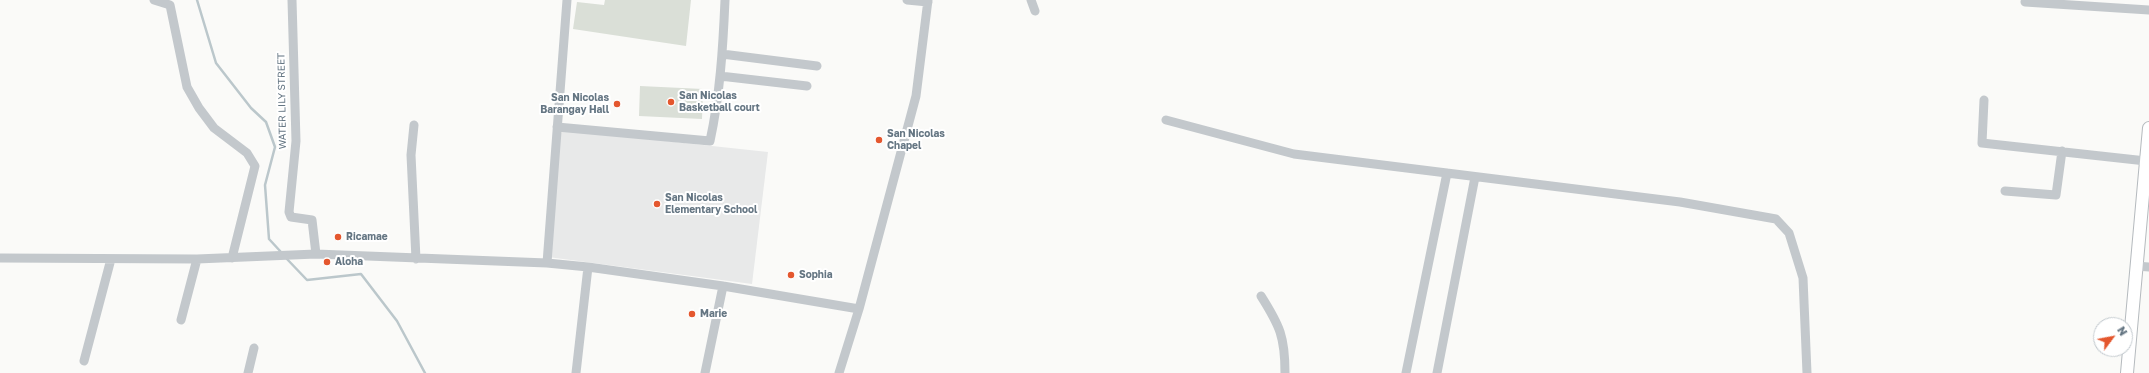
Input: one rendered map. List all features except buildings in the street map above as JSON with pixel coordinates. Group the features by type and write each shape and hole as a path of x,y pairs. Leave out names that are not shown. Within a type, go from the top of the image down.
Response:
{"main road":[{"path":"2127,373 2149,128"}],"street":[{"path":"154,0 170,5 187,87 199,108 214,128 247,153 255,166 232,258"},
{"name":"WATER LILY STREET","path":"292,0 296,141 289,212 291,217 312,220 316,254"},
{"path":"547,263 567,0"},
{"path":"557,127 710,141 716,115 722,54 725,0"},
{"path":"839,373 859,309 916,96 928,1 907,0"},
{"path":"1031,0 1035,11"},
{"path":"2025,2 2149,10"},
{"path":"722,54 817,66"},
{"path":"720,76 807,86"},
{"path":"1984,100 1982,143 2146,161"},
{"path":"1166,120 1294,154 1680,202 1776,219 1789,233 1803,278 1807,373"},
{"path":"414,125 411,155 416,259"},
{"path":"2005,191 2056,195 2062,151"},
{"path":"1406,373 1447,173"},
{"path":"1437,373 1475,176"},
{"path":"0,258 197,259 316,254 547,263 588,267 723,286 859,309"},
{"path":"84,360 111,259"},
{"path":"181,320 197,259"},
{"path":"2136,266 2149,267"},
{"path":"576,373 588,267"},
{"path":"705,373 723,286"},
{"path":"1261,296 1279,328 1285,348 1285,373"},
{"path":"248,373 254,348"}],"shaded area":[{"path":"605,0 691,0 686,46 573,29 577,2 604,5"},
{"name":"San Nicolas Basketball court","path":"640,86 703,89 702,119 639,116"},
{"name":"San Nicolas Elementary School","path":"563,130 768,152 752,284 548,257 558,137"}],"waterway":[{"path":"197,0 216,63 251,108 266,122 275,147 265,185 269,239 281,252"},
{"path":"286,258 307,280 361,274 397,321 425,373"}],"place":[{"name":"San Nicolas Basketball court","path":"671,102"},
{"name":"San Nicolas Barangay Hall","path":"617,104"},
{"name":"San Nicolas Chapel","path":"879,140"},
{"name":"San Nicolas Elementary School","path":"657,204"},
{"name":"Ricamae","path":"338,237"},
{"name":"Aloha","path":"327,262"},
{"name":"Sophia","path":"791,275"},
{"name":"Marie","path":"692,314"}]}
